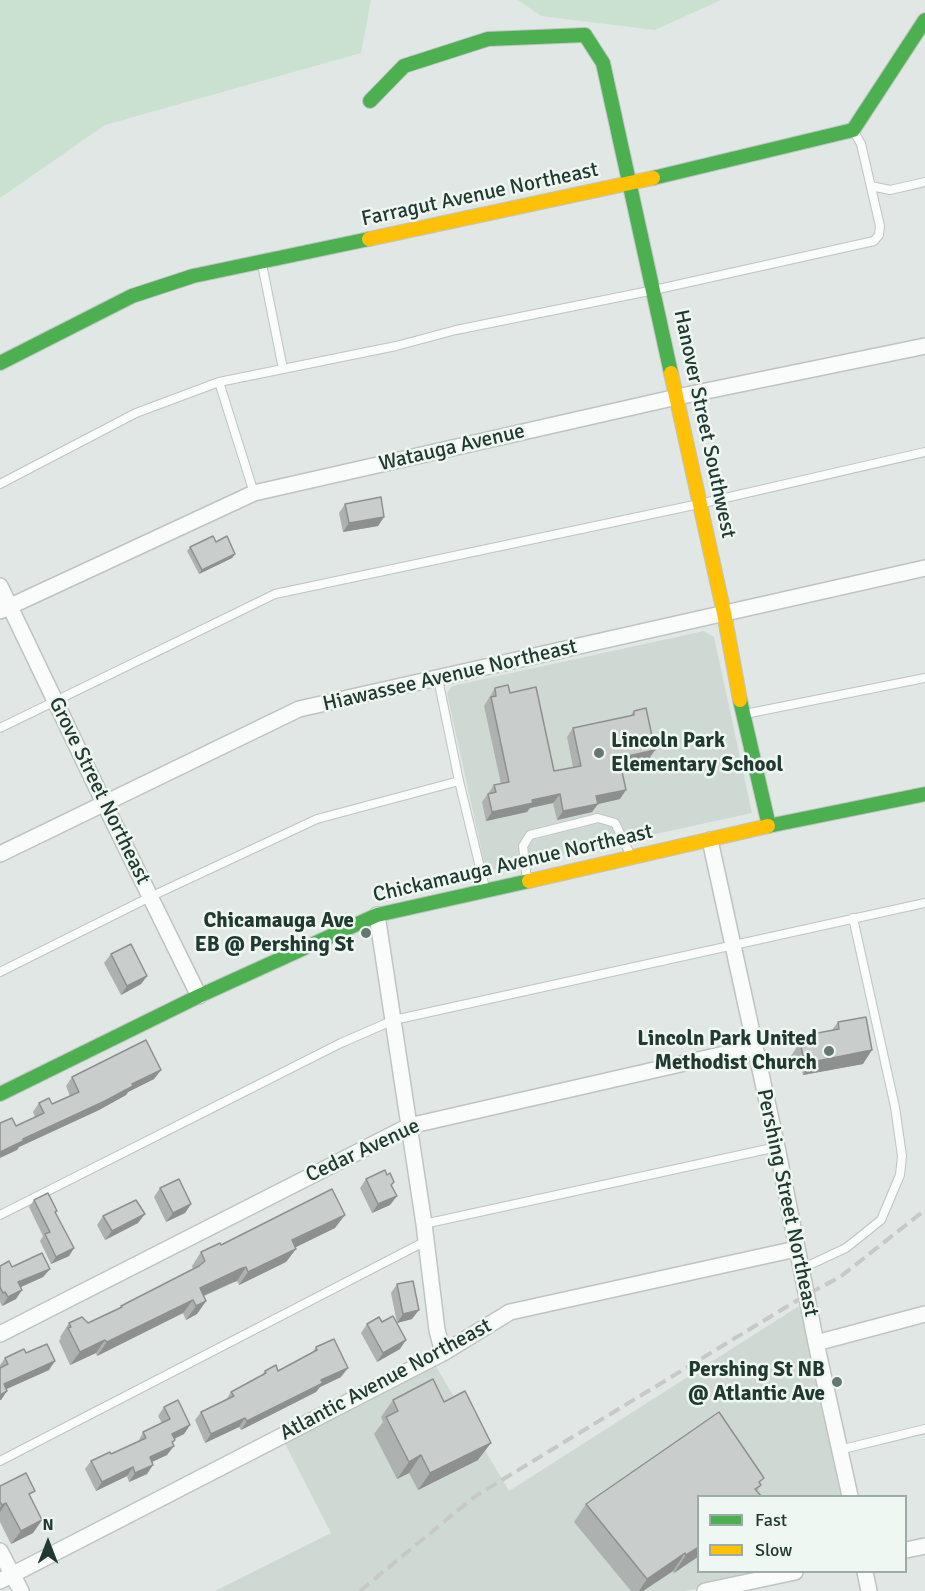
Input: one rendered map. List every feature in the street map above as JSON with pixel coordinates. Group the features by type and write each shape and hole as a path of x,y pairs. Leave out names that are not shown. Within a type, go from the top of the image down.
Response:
{"street":[{"path":"853,130 925,20"},
{"name":"Hanover Street Southwest","path":"370,101 404,66 488,39 585,35 603,63 724,613 743,714 770,826"},
{"name":"Farragut Avenue Northeast","path":"0,363 52,334 132,296 193,276 629,184 853,130"},
{"name":"Watauga Avenue","path":"5,609 254,493 677,398 925,346"},
{"name":"Hiawassee Avenue Northeast","path":"0,854 299,710 925,568"},
{"name":"Grove Street Northeast","path":"0,586 5,609 55,701 199,996"},
{"name":"Chickamauga Avenue Northeast","path":"0,1094 199,996 377,915 770,826 925,794"},
{"name":"Pershing Street Northeast","path":"710,840 777,1147 796,1249 849,1495"},
{"path":"377,915 424,1224 437,1330 443,1353"},
{"name":"Cedar Avenue","path":"0,1334 409,1126 755,1047"},
{"name":"Atlantic Avenue Northeast","path":"6,1578 443,1353 510,1312 796,1249"},
{"path":"816,1343 925,1314"},
{"path":"907,1550 925,1546"},
{"path":"0,1551 6,1578 21,1591"},
{"path":"705,1591 759,1585 792,1573"},
{"path":"865,1573 869,1591"}],"lane":[{"path":"0,484 136,413 219,382 874,241 879,235 880,226 861,144 853,130"},
{"path":"871,186 890,190 925,182"},
{"path":"261,263 283,369"},
{"path":"219,382 254,493"},
{"path":"0,728 275,594 699,504 925,452"},
{"path":"743,714 925,678"},
{"path":"438,679 485,890"},
{"path":"0,972 150,897 317,819 459,781"},
{"path":"527,880 523,846 530,835 597,818 615,823 632,857"},
{"path":"0,1215 341,1043 393,1020 925,903"},
{"path":"801,1269 846,1248 881,1220 900,1175 902,1156 895,1107 853,918"},
{"path":"424,1224 777,1147"},
{"path":"0,1461 426,1241"},
{"path":"839,1450 925,1429"}],"shaded area":[{"name":"Lincoln Park Elementary School","path":"704,631 714,637 752,813 486,871 447,693 452,686"},
{"path":"802,1304 841,1495 697,1495 697,1573 770,1573 686,1591 215,1591 331,1533 283,1440 434,1363 509,1491"}],"green space":[{"path":"0,0 371,0 361,53 105,125 0,198"},
{"path":"518,0 721,0 655,30 541,16"}],"building":[{"path":"381,497 384,517 349,523 345,504"},
{"path":"213,536 216,542 227,536 235,554 202,570 190,547"},
{"name":"Lincoln Park Elementary School","path":"508,685 510,693 536,687 554,771 581,766 573,728 634,715 634,711 646,708 655,750 619,758 626,790 596,796 598,804 563,811 560,794 492,812 488,794 496,792 494,785 509,782 491,697 496,696 495,688"},
{"path":"131,944 147,976 127,986 111,954"},
{"path":"866,1017 872,1050 812,1062 811,1055 803,1056 800,1042 808,1041 807,1035 839,1029 838,1022"},
{"path":"146,1040 161,1070 105,1101 0,1152 0,1123 12,1118 16,1126 44,1113 39,1103 49,1098 52,1104 79,1092 72,1077"},
{"path":"385,1170 387,1175 390,1173 394,1182 391,1185 397,1196 378,1204 366,1179"},
{"path":"179,1179 191,1204 173,1213 160,1188"},
{"path":"332,1189 345,1215 292,1240 296,1249 248,1272 246,1267 240,1269 200,1288 206,1301 196,1306 193,1300 107,1342 105,1340 80,1352 68,1328 71,1327 69,1323 82,1317 88,1323 122,1307 199,1266 205,1261 201,1252 220,1243 221,1245"},
{"path":"48,1193 74,1248 56,1257 45,1234 50,1232 34,1200"},
{"path":"136,1200 145,1214 112,1231 103,1216"},
{"path":"42,1253 50,1269 18,1282 22,1290 8,1297 5,1292 3,1293 0,1287 0,1266 9,1261 12,1267"},
{"path":"413,1281 419,1310 403,1314 397,1284"},
{"path":"393,1316 406,1340 383,1353 367,1324 379,1317 382,1322"},
{"path":"334,1339 348,1368 321,1380 323,1383 247,1421 245,1418 211,1434 201,1412 234,1396 231,1392 266,1373 265,1371 276,1365 278,1371 317,1350 316,1347"},
{"path":"47,1344 55,1361 4,1384 7,1391 0,1395 0,1368 8,1364 5,1358 24,1349 26,1353"},
{"path":"433,1379 444,1402 465,1391 491,1443 430,1473 421,1455 409,1462 386,1417 398,1411 393,1400"},
{"path":"178,1400 190,1425 172,1434 175,1440 172,1442 174,1446 150,1457 153,1465 135,1473 133,1467 102,1482 91,1461 146,1438 143,1432 170,1419 164,1407"},
{"path":"719,1412 764,1478 759,1482 761,1485 755,1489 760,1495 697,1495 697,1548 686,1555 685,1553 647,1579 586,1504"},
{"path":"26,1473 35,1491 29,1494 42,1520 21,1531 6,1503 2,1505 0,1502 0,1486"}],"railway":[{"path":"360,1591 474,1497 806,1295 840,1277 925,1210"}],"traffic: fast":[{"path":"653,178 853,130 925,20"},
{"path":"370,101 404,66 488,39 585,35 603,63 671,373"},
{"path":"0,363 132,296 193,276 369,239"},
{"path":"740,700 769,826"},
{"path":"768,826 925,794"},
{"path":"0,1094 199,996 377,915 529,881"}],"traffic: slow":[{"path":"369,239 653,178"},
{"path":"671,373 724,613 740,700"},
{"path":"529,881 768,826"}],"place":[{"name":"Lincoln Park Elementary School","path":"599,753"},
{"name":"Chicamauga Ave EB @ Pershing St","path":"366,933"},
{"name":"Lincoln Park United Methodist Church","path":"829,1051"},
{"name":"Pershing St NB @ Atlantic Ave","path":"837,1382"}]}
